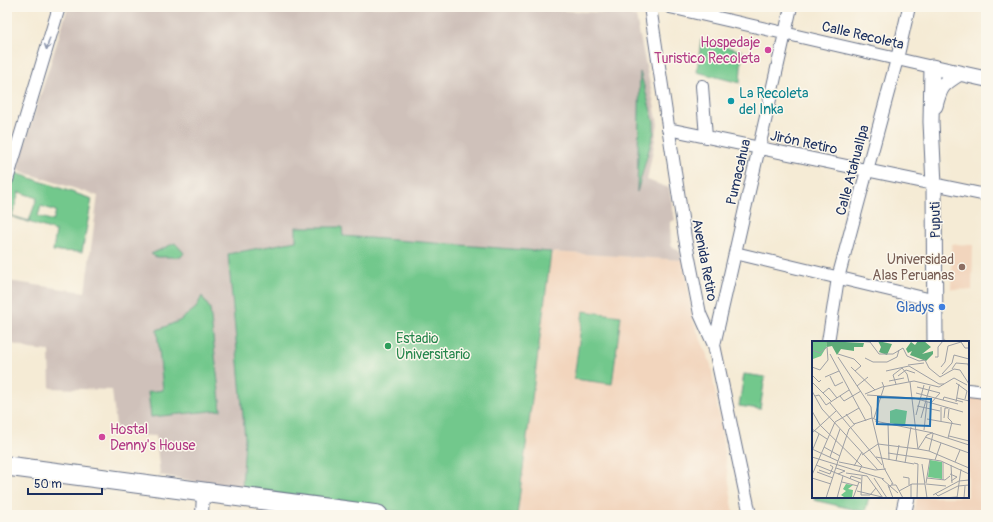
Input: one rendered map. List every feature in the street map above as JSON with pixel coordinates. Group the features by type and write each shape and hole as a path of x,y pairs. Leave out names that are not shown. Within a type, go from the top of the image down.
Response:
{"main road":[{"path":"7,466 200,500 378,515"},
{"path":"200,500 228,508 283,515"}],"street":[{"path":"7,180 59,7"},
{"name":"Avenida Retiro","path":"650,7 685,238 700,314 714,345 750,515"},
{"name":"Calle Recoleta","path":"670,7 676,7 932,67"},
{"name":"Pumacahua","path":"714,345 791,7"},
{"name":"Calle Atahuallpa","path":"828,341 838,278 897,59 909,7"},
{"path":"932,67 986,79"},
{"name":"Puputi","path":"932,67 931,122 934,185 936,302 935,341"},
{"name":"Puputi","path":"931,122 938,94 945,82 960,74"},
{"path":"702,86 706,136"},
{"name":"Jirón Retiro","path":"668,129 986,195"},
{"path":"735,253 936,302"},
{"path":"969,390 986,392"},
{"path":"903,515 907,498"}],"shaded area":[{"path":"68,7 494,7 630,14 636,17 658,124 647,180 669,188 675,220 670,222 671,245 680,252 683,260 551,252 343,236 342,227 296,227 296,241 228,254 245,438 242,490 160,475 156,436 117,434 112,390 50,388 49,351 30,349 7,342 7,281 85,292 98,196 17,170"},
{"name":"Universidad Alas Peruanas","path":"952,244 973,245 972,290 951,289"},
{"path":"551,252 683,260 693,320 711,365 734,515 517,515"},
{"path":"969,395 986,396 986,515 913,515 917,498 969,498"}],"green space":[{"path":"701,40 742,51 740,83 697,72"},
{"path":"640,72 654,122 654,132 637,192"},
{"path":"13,172 92,199 82,252 53,251 56,231 7,215 7,193","holes":["19,192 37,198 29,221 12,216","41,206 56,211 53,221 38,216"]},
{"name":"Estadio Universitario","path":"296,227 342,227 343,236 551,252 517,515 422,515 242,490 245,438 228,254 296,241"},
{"path":"175,243 184,253 181,257 156,257 151,254"},
{"path":"202,296 210,309 221,410 151,417 148,392 163,390 157,330 179,321 196,308"},
{"path":"583,311 621,316 612,384 574,379"},
{"path":"744,374 765,377 760,409 739,406"},
{"path":"814,498 869,498 865,512 814,500"}],"place":[{"name":"Hospedaje Turistico Recoleta","path":"768,50"},
{"name":"La Recoleta del Inka","path":"731,101"},
{"name":"Universidad Alas Peruanas","path":"962,267"},
{"name":"Gladys","path":"942,307"},
{"name":"Estadio Universitario","path":"388,346"},
{"name":"Hostal Denny's House","path":"102,437"}]}
